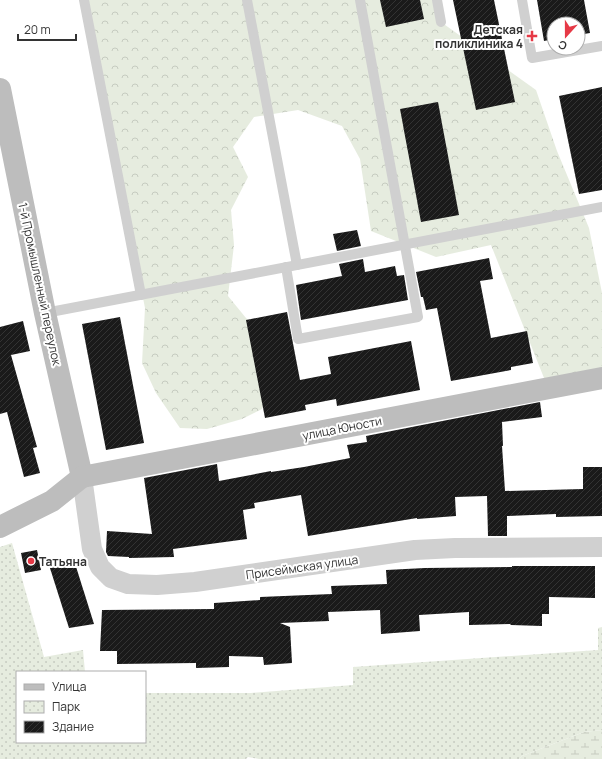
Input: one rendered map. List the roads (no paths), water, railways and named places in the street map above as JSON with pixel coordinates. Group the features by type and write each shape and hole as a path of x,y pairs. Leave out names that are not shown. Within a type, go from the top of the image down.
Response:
{"street":[{"name":"1-й Промышленный переулок","path":"0,90 45,313 82,478"},
{"name":"улица Юности","path":"82,478 602,378"},
{"path":"0,527 52,501 82,478"},
{"name":"Присеймская улица","path":"82,478 92,549 100,567 111,578 128,584 157,585 195,582 415,550 455,548 602,547"}],"lane":[{"path":"84,0 141,295"},
{"path":"247,0 297,265"},
{"path":"286,267 298,339 418,318 360,0"},
{"path":"437,0 441,22"},
{"path":"522,0 532,58 602,46"},
{"path":"45,313 602,207"}],"place":[{"name":"Детская поликлиника 4","path":"532,36"},
{"name":"Татьяна","path":"31,561"}]}
